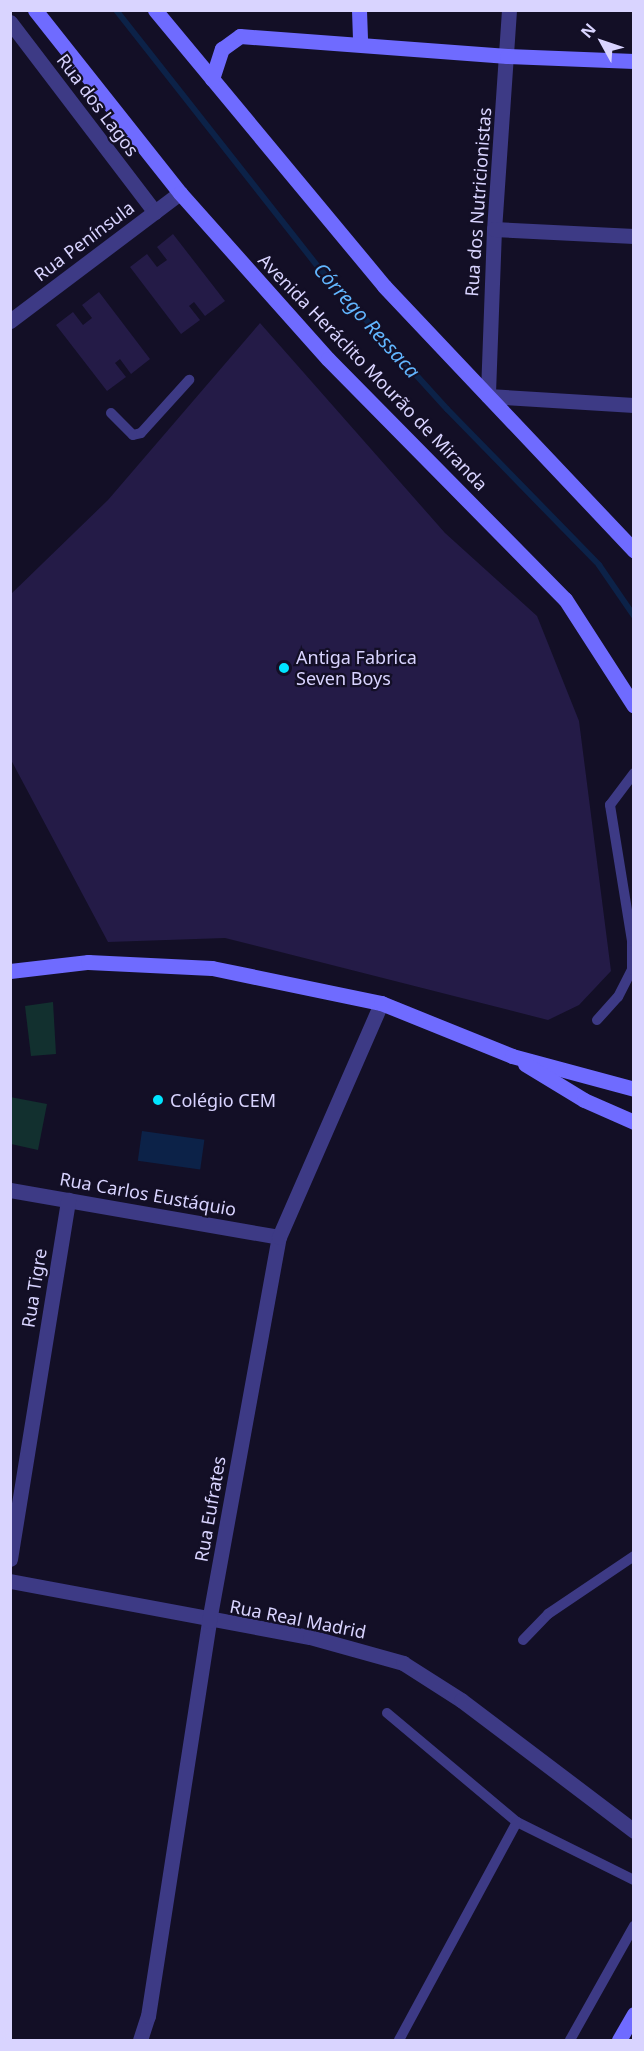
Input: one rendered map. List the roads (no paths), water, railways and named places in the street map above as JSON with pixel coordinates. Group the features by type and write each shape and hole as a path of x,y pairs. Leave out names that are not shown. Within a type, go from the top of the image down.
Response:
{"main road":[{"name":"Avenida Heráclito Mourão de Miranda","path":"35,10 180,193 328,359 565,598 633,706"},
{"path":"155,10 384,286 633,550"},
{"path":"359,10 360,44"},
{"path":"212,79 222,49 240,36 507,56 633,61"},
{"path":"10,971 88,962 212,968 381,1003 512,1056 633,1089"},
{"path":"512,1056 584,1100 633,1122"},
{"path":"619,2040 633,2014"}],"street":[{"name":"Rua dos Nutricionistas","path":"488,396 494,229 509,10"},
{"name":"Rua dos Lagos","path":"10,22 155,212"},
{"name":"Rua Península","path":"10,321 180,193"},
{"path":"494,229 633,236"},
{"path":"488,396 633,405"},
{"name":"Rua Eufrates","path":"140,2040 148,2016 209,1621 279,1237 381,1003"},
{"name":"Rua Carlos Eustáquio","path":"10,1190 279,1237"},
{"name":"Rua Tigre","path":"10,1559 68,1200"},
{"name":"Rua Real Madrid","path":"10,1581 209,1621 310,1637 403,1663 461,1700 633,1831"}],"lane":[{"path":"111,413 134,435 141,433 189,380"},
{"path":"597,1020 618,996 632,970 632,941 610,804 633,773"},
{"path":"523,1640 548,1614 633,1556"},
{"path":"387,1713 517,1822 633,1880"},
{"path":"399,2040 517,1822"},
{"path":"570,2040 633,1926"}],"water":[{"path":"142,1131 204,1140 200,1169 138,1161"}],"waterway":[{"name":"Córrego Ressaca","path":"116,10 320,269 447,409 599,565 634,616"}],"place":[{"name":"Antiga Fabrica Seven Boys","path":"284,668"},
{"name":"Colégio CEM","path":"158,1100"}]}
